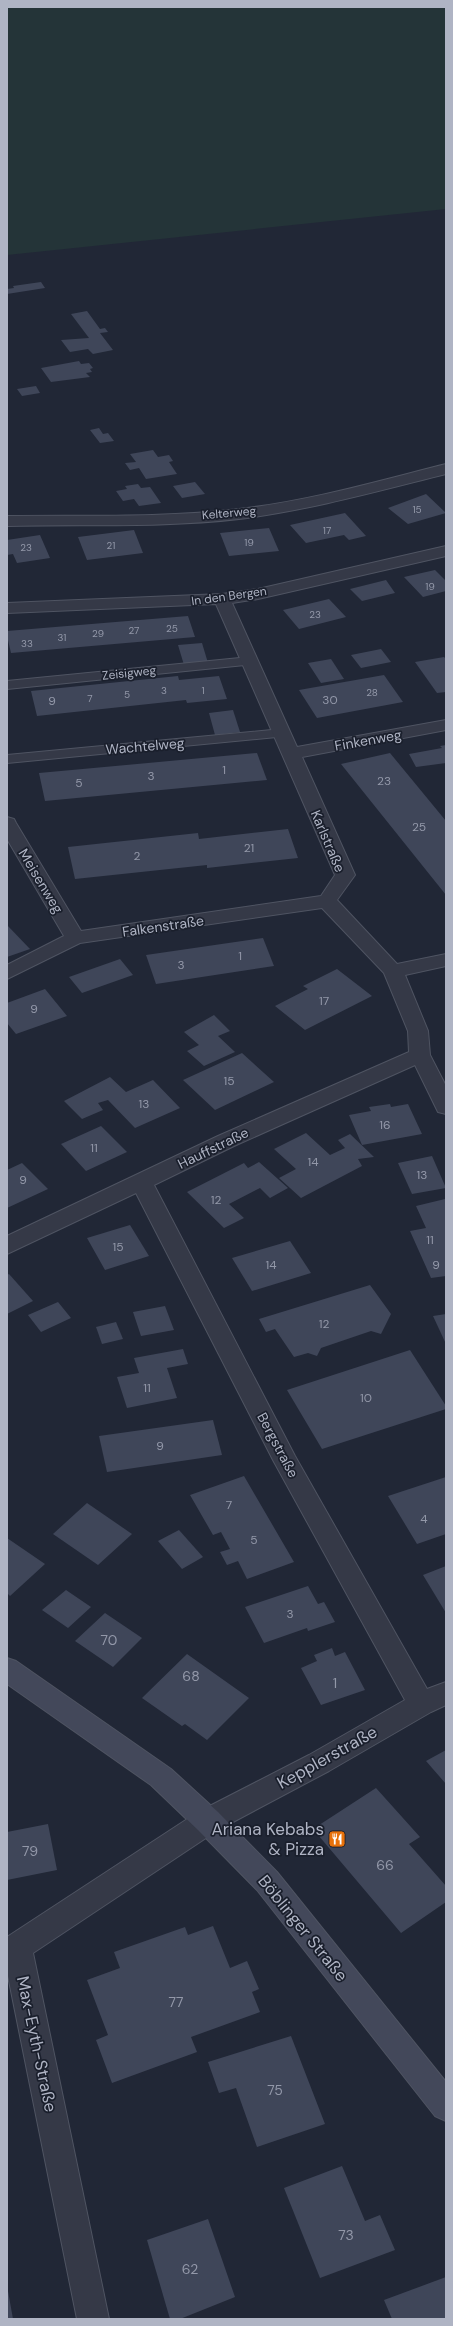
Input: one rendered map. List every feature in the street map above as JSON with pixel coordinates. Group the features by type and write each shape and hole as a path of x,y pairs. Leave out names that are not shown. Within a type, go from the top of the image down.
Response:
{"main road":[{"name":"Böblinger Straße","path":"7,1669 161,1777 208,1821 267,1881 446,2106"}],"street":[{"name":"Kelterweg","path":"7,521 158,518 238,514 294,506 446,469"},
{"name":"In den Bergen","path":"7,608 222,600 258,594 446,551"},
{"name":"Karlstraße","path":"222,600 345,875 326,901"},
{"name":"Finkenweg","path":"290,754 446,725"},
{"name":"Meisenweg","path":"7,825 75,938"},
{"name":"Falkenstraße","path":"7,973 75,938 326,901"},
{"path":"326,901 393,971 418,1031 420,1055 446,1107"},
{"path":"393,971 446,960"},
{"name":"Hauffstraße","path":"7,1246 142,1183 226,1140 420,1055"},
{"name":"Bergstraße","path":"142,1183 285,1460 421,1704"},
{"name":"Kepplerstraße","path":"208,1821 319,1763 421,1704 446,1693"},
{"name":"Max-Eyth-Straße","path":"93,2319 12,1948 208,1821"}],"lane":[{"name":"Zeisigweg","path":"7,685 250,661"},
{"name":"Wachtelweg","path":"7,759 282,733"}],"shaded area":[{"path":"7,7 446,7 446,209 7,255"}],"building":[{"path":"41,282 45,288 7,294 7,289 14,288 13,286"},
{"path":"87,311 100,329 105,328 108,332 100,333 113,350 93,354 88,349 70,352 61,340 89,338 71,314"},
{"path":"79,361 81,364 89,363 93,368 90,369 92,372 86,373 90,377 51,382 41,368"},
{"path":"36,386 40,393 22,396 17,389"},
{"path":"99,428 103,434 108,433 114,441 100,443 90,430"},
{"path":"153,450 158,457 169,455 173,461 169,462 177,474 146,479 139,468 130,470 125,463 136,462 130,454"},
{"path":"195,482 205,494 182,498 173,486"},
{"path":"138,484 141,488 150,487 161,503 139,506 134,499 123,501 116,491 127,489 125,486"},
{"path":"426,494 446,513 408,524 388,508"},
{"path":"345,513 366,536 349,540 344,535 306,543 290,525"},
{"path":"269,528 279,551 229,556 220,533"},
{"path":"134,530 143,553 87,560 78,537"},
{"path":"40,535 50,558 17,563 13,554 7,555 7,540"},
{"path":"435,570 446,581 446,591 423,597 404,577"},
{"path":"386,580 395,593 362,601 350,589"},
{"path":"329,599 346,617 299,629 283,610"},
{"path":"188,616 195,637 11,653 7,636 7,631"},
{"path":"202,643 208,663 184,665 178,645"},
{"path":"381,649 391,662 361,668 351,655"},
{"path":"444,657 446,659 446,692 437,693 415,662"},
{"path":"331,659 344,679 321,683 308,663"},
{"path":"384,675 403,702 317,718 299,690"},
{"path":"178,676 179,680 219,676 227,699 187,703 186,700 37,716 31,691"},
{"path":"233,710 240,732 215,735 209,713"},
{"path":"446,745 446,763 416,767 409,754 442,748 440,746"},
{"path":"257,753 267,780 45,801 39,773"},
{"path":"390,753 446,821 446,895 341,764"},
{"path":"288,829 298,858 207,868 207,865 75,879 68,847 198,833 199,839"},
{"path":"7,925 30,949 7,957"},
{"path":"263,938 274,966 156,984 146,955"},
{"path":"120,959 133,975 82,993 69,977"},
{"path":"337,969 372,996 305,1030 275,1006 308,989 303,986"},
{"path":"45,989 67,1016 16,1034 7,1023 7,1003"},
{"path":"214,1015 230,1031 218,1036 235,1052 204,1066 187,1051 199,1045 184,1032"},
{"path":"242,1053 274,1082 215,1110 183,1080"},
{"path":"110,1077 126,1092 153,1080 180,1108 135,1128 108,1100 98,1103 103,1110 82,1119 64,1101"},
{"path":"390,1104 391,1107 408,1104 422,1134 362,1145 349,1115 371,1111 369,1107"},
{"path":"101,1126 127,1152 86,1171 61,1144"},
{"path":"306,1133 330,1155 345,1148 338,1140 350,1134 374,1157 358,1159 362,1166 301,1198 279,1178 296,1169 274,1149"},
{"path":"432,1156 446,1188 412,1194 398,1163"},
{"path":"259,1162 288,1188 270,1198 260,1188 229,1204 244,1218 224,1228 187,1192 244,1163 248,1168"},
{"path":"22,1163 48,1189 7,1208 7,1170"},
{"path":"445,1199 446,1276 431,1278 410,1231 426,1228 416,1206"},
{"path":"130,1225 149,1256 105,1270 87,1238"},
{"path":"290,1241 311,1273 252,1291 232,1258"},
{"path":"9,1274 33,1301 7,1314 7,1275"},
{"path":"370,1285 391,1314 381,1334 371,1331 321,1348 317,1356 308,1353 294,1357 275,1329 266,1332 259,1319"},
{"path":"58,1302 71,1318 41,1332 28,1315"},
{"path":"165,1306 174,1330 141,1336 133,1312"},
{"path":"446,1314 446,1344 433,1316"},
{"path":"116,1322 123,1339 102,1344 96,1327"},
{"path":"183,1349 188,1364 167,1368 177,1398 127,1408 117,1377 139,1373 134,1358"},
{"path":"410,1350 446,1406 446,1409 322,1449 287,1390"},
{"path":"213,1420 222,1455 107,1472 99,1436"},
{"path":"244,1476 294,1562 247,1579 238,1561 227,1565 220,1552 230,1549 221,1532 213,1535 190,1495"},
{"path":"446,1477 446,1534 417,1544 388,1496"},
{"path":"87,1503 132,1534 98,1565 53,1534"},
{"path":"179,1530 203,1557 182,1569 158,1541"},
{"path":"7,1538 45,1564 10,1596 7,1593"},
{"path":"446,1566 446,1613 423,1575"},
{"path":"308,1586 318,1604 324,1602 335,1622 308,1631 307,1628 264,1643 245,1607"},
{"path":"66,1590 91,1607 68,1628 42,1610"},
{"path":"105,1613 142,1638 113,1667 75,1641"},
{"path":"332,1648 335,1656 345,1652 365,1690 321,1705 301,1668 317,1661 314,1655"},
{"path":"187,1654 249,1698 207,1740 185,1724 182,1726 142,1698"},
{"path":"446,1750 446,1784 426,1761"},
{"path":"376,1788 420,1837 409,1844 446,1886 446,1902 401,1933 313,1829"},
{"path":"48,1824 57,1870 7,1880 7,1832"},
{"path":"213,1926 230,1968 247,1961 259,1989 252,1992 260,2012 191,2037 197,2052 112,2083 96,2040 108,2035 87,1980 120,1968 114,1952 185,1927 188,1935"},
{"path":"291,2036 325,2124 257,2147 236,2088 219,2093 208,2062"},
{"path":"342,2166 365,2221 380,2215 395,2250 320,2278 284,2188"},
{"path":"208,2219 235,2297 180,2319 170,2319 147,2240"},
{"path":"446,2277 446,2319 392,2319 384,2300"},
{"path":"8,2291 13,2319 7,2319"}],"place":[{"name":"Ariana Kebabs & Pizza","path":"337,1839"}]}
